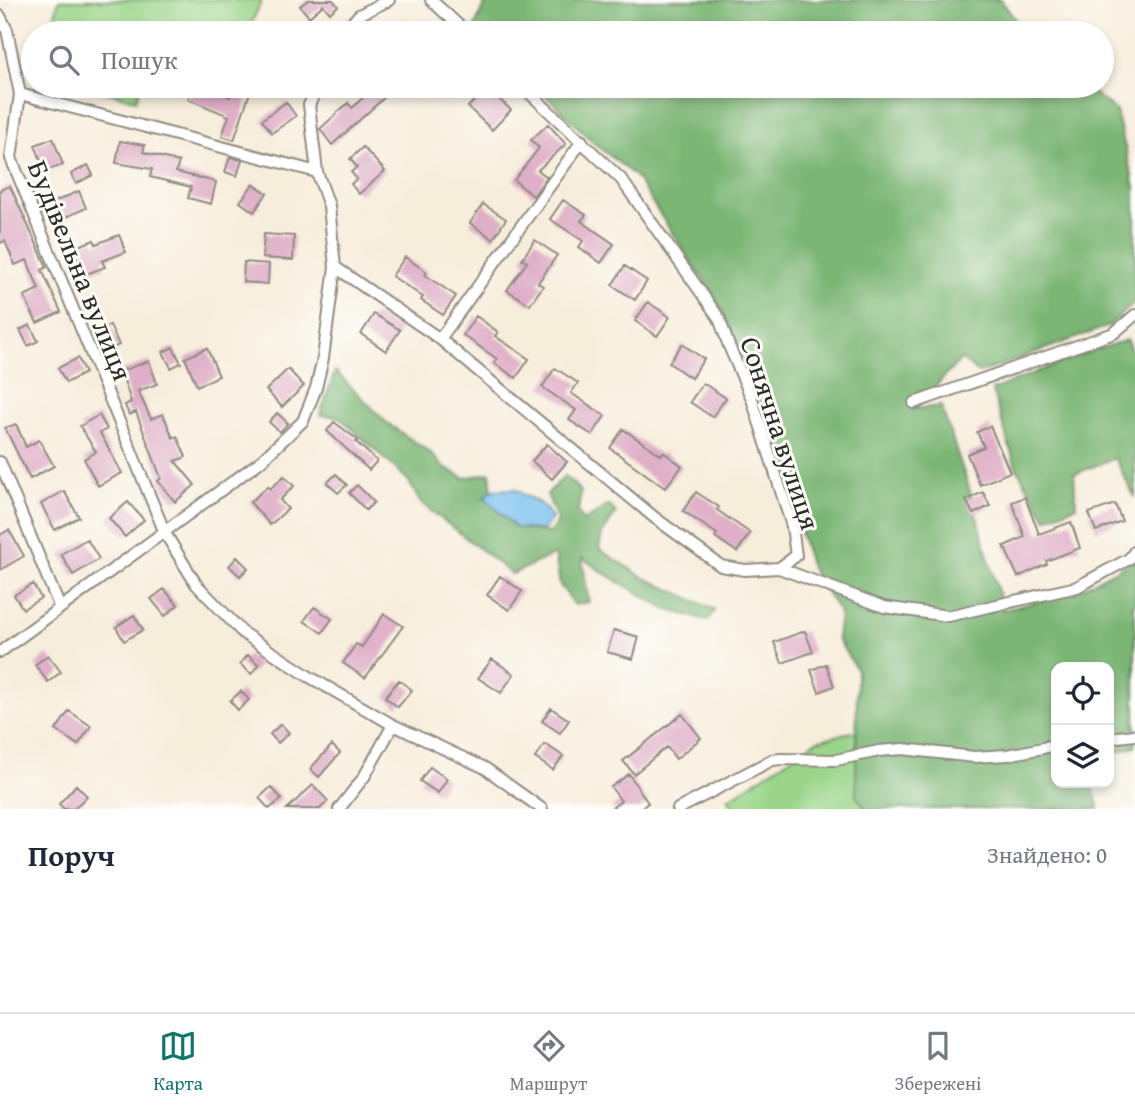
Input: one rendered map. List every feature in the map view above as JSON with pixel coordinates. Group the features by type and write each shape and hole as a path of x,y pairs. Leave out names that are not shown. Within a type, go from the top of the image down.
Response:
{"street":[{"path":"354,21 359,15 389,0"},
{"path":"431,0 454,21"},
{"name":"Будівельна вулиця","path":"0,16 20,94 10,158 165,533"},
{"path":"35,98 317,172"},
{"path":"0,652 261,461 303,421 316,388 323,358 335,267 329,206 317,172 309,105 312,98"},
{"name":"Сонячна вулиця","path":"335,267 440,339 655,518 722,566 745,570 779,568 796,556 792,526 752,399 719,318 621,179 535,98"},
{"path":"440,339 582,141"},
{"path":"914,403 1114,333 1135,315"},
{"path":"0,462 60,608"},
{"path":"165,533 196,584 243,634 308,676 393,725 485,768 542,809"},
{"path":"779,568 884,607 948,616 1077,587 1129,559 1135,551"},
{"path":"339,809 364,777 393,725"},
{"path":"1114,737 1135,735"},
{"path":"678,809 772,760 836,760 879,751 903,750 974,757 1019,753 1051,745"}],"green space":[{"path":"59,0 262,0 252,21 53,21"},
{"path":"487,0 1001,0 1016,21 477,21"},
{"path":"548,98 1100,98 1116,111 1135,188 1135,302 1109,326 979,373 961,359 914,409 941,406 969,488 1003,610 1073,593 1135,560 1135,605 1132,606 1135,614 1135,746 1114,753 1114,662 1051,662 1051,788 1093,788 1099,809 866,809 856,796 857,670 837,638 840,614 811,568 758,394 722,309 635,176 594,143"},
{"path":"1127,340 1135,360 1135,498 1115,458 1074,474 1076,506 1046,519 1016,467 992,390 1071,358"},
{"path":"335,371 387,423 431,453 442,466 464,478 490,473 492,490 484,497 516,528 549,533 558,522 547,494 565,476 581,491 578,512 584,521 609,505 616,513 602,534 599,549 643,577 715,610 708,620 667,610 582,558 589,602 575,605 560,585 555,554 512,574 420,502 408,480 339,417 320,415"},
{"path":"856,731 856,796 866,809 735,809 728,799 816,741"}],"water":[{"path":"515,489 540,503 548,512 552,518 544,530 516,528 484,497 492,490"}],"building":[{"path":"308,0 333,0 338,6 330,13 323,5 309,17 300,6"},
{"path":"248,98 234,140 222,136 229,116 188,99"},
{"path":"363,98 384,98 332,145 320,129 348,103 352,108"},
{"path":"477,98 498,98 511,110 492,130 468,107"},
{"path":"286,102 296,116 272,133 262,120"},
{"path":"548,124 566,144 538,170 547,177 533,196 514,180 539,148 531,140"},
{"path":"53,138 63,165 45,171 35,145"},
{"path":"120,141 145,145 143,152 179,162 176,172 216,182 211,204 188,198 191,187 150,177 152,169 116,163"},
{"path":"363,147 385,171 359,194 351,184 357,179 351,172 357,167 350,159"},
{"path":"230,157 242,160 237,176 225,172"},
{"path":"88,165 93,175 76,184 71,174"},
{"path":"253,184 267,193 254,212 240,202"},
{"path":"10,186 47,267 42,270 61,312 37,323 24,296 39,289 27,260 15,265 5,241 0,243 0,190"},
{"path":"79,191 86,208 62,219 54,202"},
{"path":"563,200 586,215 581,221 614,244 601,263 579,247 583,241 550,219"},
{"path":"483,204 506,219 493,239 470,223"},
{"path":"264,234 294,236 293,260 262,258"},
{"path":"119,235 126,252 102,261 105,267 84,275 73,248 94,240 96,244"},
{"path":"535,240 557,255 538,283 543,286 530,305 507,290 527,262 522,259"},
{"path":"405,257 427,272 425,275 456,296 443,315 421,300 423,297 392,276"},
{"path":"244,262 269,264 268,284 243,282"},
{"path":"625,266 647,281 635,300 612,285"},
{"path":"648,302 670,317 657,336 635,321"},
{"path":"374,314 400,330 386,351 361,334"},
{"path":"476,316 498,332 495,336 529,359 516,378 494,363 497,359 463,335"},
{"path":"30,325 38,341 28,346 20,330"},
{"path":"110,325 119,345 105,352 95,333"},
{"path":"682,344 704,359 691,378 669,363"},
{"path":"173,347 181,363 171,368 163,352"},
{"path":"207,348 219,376 197,386 185,358"},
{"path":"78,358 85,373 66,383 58,368"},
{"path":"149,361 157,384 138,391 151,419 163,414 173,438 177,436 186,457 175,461 195,485 175,502 158,481 161,478 136,412 129,415 125,405 131,402 121,371"},
{"path":"555,368 578,383 571,393 605,416 592,435 569,420 576,410 542,387"},
{"path":"288,369 304,386 282,407 266,390"},
{"path":"703,383 726,398 712,417 690,402"},
{"path":"277,413 288,423 280,432 269,422"},
{"path":"99,415 107,429 100,433 122,473 98,486 84,459 96,452 80,426"},
{"path":"334,422 358,440 356,442 377,461 369,470 327,431"},
{"path":"16,424 26,447 39,440 54,466 30,479 5,428"},
{"path":"990,426 1010,472 980,485 967,454 984,447 977,432"},
{"path":"623,429 682,466 665,488 610,448"},
{"path":"547,444 567,462 552,479 532,461"},
{"path":"336,474 347,485 338,493 327,483"},
{"path":"284,476 294,486 280,500 288,509 270,525 250,502"},
{"path":"357,485 374,502 366,510 349,493"},
{"path":"64,491 79,517 55,530 41,504"},
{"path":"696,492 750,533 737,552 715,537 717,534 683,511"},
{"path":"983,492 990,506 973,514 966,500"},
{"path":"1025,497 1039,534 1071,522 1080,548 1046,561 1047,564 1018,577 1004,546 1025,537 1012,502"},
{"path":"128,502 144,520 125,537 109,518"},
{"path":"1115,504 1122,521 1096,531 1089,513"},
{"path":"9,530 24,556 0,570 0,535"},
{"path":"87,539 99,559 73,575 61,554"},
{"path":"237,557 248,568 240,576 229,566"},
{"path":"500,576 522,591 509,610 487,595"},
{"path":"33,584 41,598 23,609 14,595"},
{"path":"164,589 178,605 165,616 151,599"},
{"path":"314,607 332,619 322,633 304,621"},
{"path":"384,614 403,626 365,678 343,663 356,644 362,647"},
{"path":"134,615 143,630 124,641 116,627"},
{"path":"614,630 639,637 633,659 607,652"},
{"path":"805,631 813,652 782,663 774,642"},
{"path":"48,655 61,672 48,682 35,665"},
{"path":"248,655 259,665 251,674 240,664"},
{"path":"492,659 514,674 501,693 478,678"},
{"path":"826,664 834,686 819,692 811,670"},
{"path":"399,680 412,690 398,707 385,697"},
{"path":"241,691 249,700 238,710 230,701"},
{"path":"551,708 569,720 560,733 542,721"},
{"path":"69,711 91,726 78,745 56,730"},
{"path":"682,714 701,738 676,759 667,747 634,774 623,761"},
{"path":"281,724 289,733 278,743 270,734"},
{"path":"545,744 563,756 553,770 535,758"},
{"path":"332,745 340,753 319,777 310,769"},
{"path":"430,767 447,779 438,793 420,781"},
{"path":"629,774 648,803 640,809 610,809 621,801 611,787"},
{"path":"76,785 87,796 74,809 64,809 59,804"},
{"path":"313,785 328,801 320,809 287,809"},
{"path":"271,787 282,799 269,809 259,798"}]}
